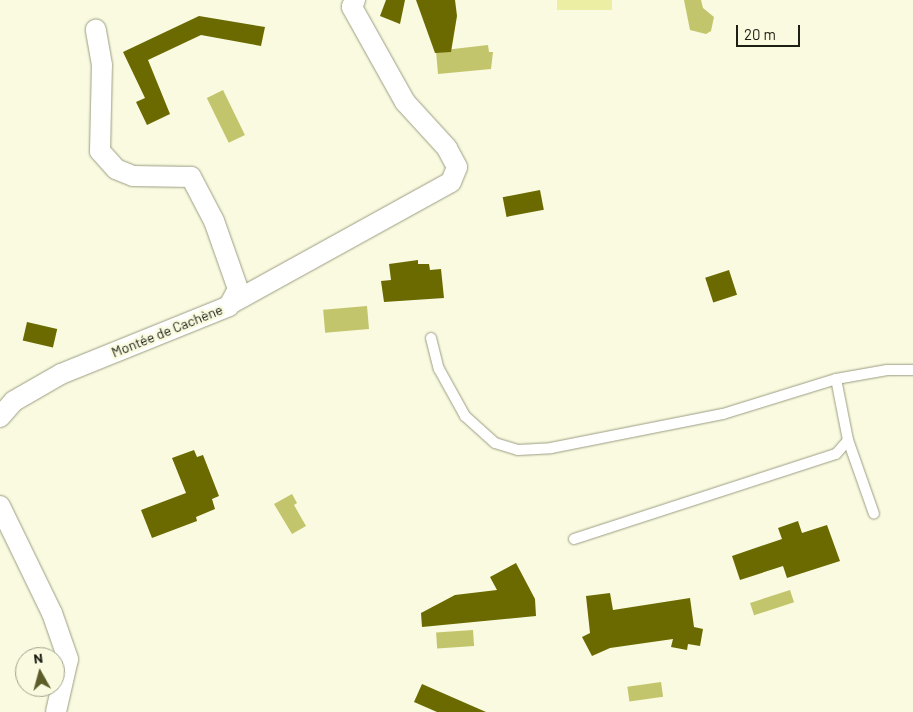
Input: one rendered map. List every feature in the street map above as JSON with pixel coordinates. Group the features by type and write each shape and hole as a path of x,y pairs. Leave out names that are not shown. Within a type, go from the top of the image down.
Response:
{"street":[{"path":"230,304 452,182 457,168 447,148 404,102 352,7 355,0"},
{"name":"Montée de Cachène","path":"0,417 14,401 61,374 230,304 238,289 231,261 191,177 133,176 116,169 100,151 102,65 96,30"},
{"path":"0,506 52,613 68,658 56,712"}],"lane":[{"path":"431,338 439,369 465,416 495,443 518,450 551,448 723,414 836,379 886,370 913,370"},
{"path":"836,379 848,440 874,514"},
{"path":"574,539 836,454 848,440"}],"green space":[{"path":"557,0 612,0 612,10 557,10"}],"shaded area":[{"path":"684,0 701,0 703,8 714,17 711,31 706,34 690,30"},
{"path":"488,45 489,52 493,52 491,69 438,74 436,51"},
{"path":"223,90 245,135 229,143 207,98"},
{"path":"367,306 369,329 325,333 323,310"},
{"path":"292,494 297,503 294,505 306,526 292,534 274,504"},
{"path":"790,590 794,602 754,615 750,603"},
{"path":"473,630 474,646 437,649 436,633"},
{"path":"661,682 663,697 629,702 627,687"}],"building":[{"path":"386,0 405,0 400,24 380,16"},
{"path":"416,0 455,0 457,16 451,52 435,53"},
{"path":"199,16 265,27 261,46 201,35 148,60 170,114 147,125 136,102 145,98 123,52"},
{"path":"540,190 544,210 507,217 503,197"},
{"path":"418,260 418,264 429,264 430,270 441,269 444,298 384,302 381,281 391,280 389,264"},
{"path":"729,270 737,295 713,302 705,278"},
{"path":"27,322 57,329 53,347 23,341"},
{"path":"194,450 197,457 203,455 219,496 212,499 215,509 196,517 197,521 152,538 141,510 186,493 172,458"},
{"path":"798,521 802,533 827,525 840,561 787,578 783,566 740,580 732,556 782,539 778,528"},
{"path":"516,563 535,599 536,616 422,627 421,613 455,595 497,590 490,577"},
{"path":"610,593 613,610 690,598 694,627 703,629 700,646 688,644 687,650 671,647 673,639 610,648 592,656 582,637 590,633 586,596"},
{"path":"422,684 486,712 437,712 414,702"}]}
